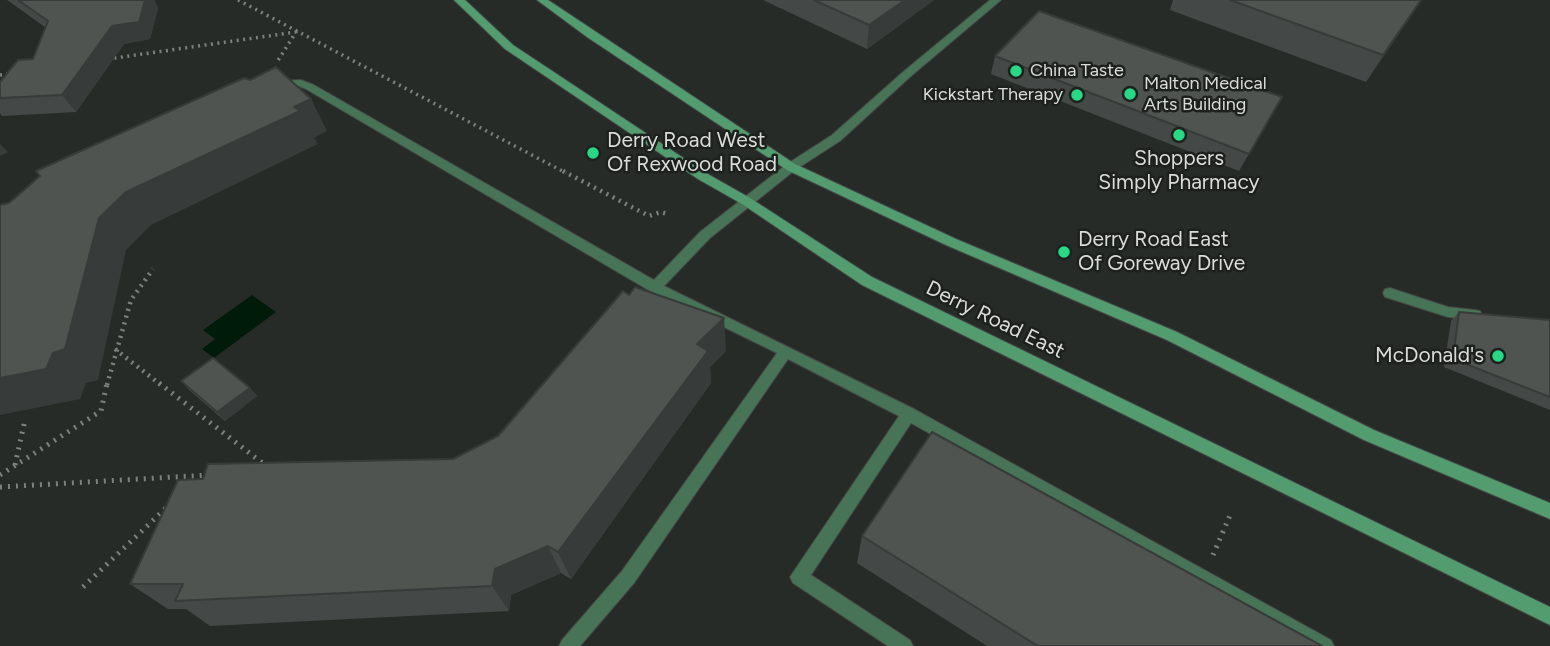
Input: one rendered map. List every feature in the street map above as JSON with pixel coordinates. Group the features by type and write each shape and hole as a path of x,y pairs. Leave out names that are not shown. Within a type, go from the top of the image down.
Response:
{"main road":[{"name":"Derry Road East","path":"459,0 509,47 702,176 747,201 867,281 1550,616"},
{"path":"542,0 591,36 791,167 951,242 1172,336 1368,435 1550,511"}],"lane":[{"path":"655,287 705,235 791,167 836,138 996,0"},
{"path":"260,89 288,83 310,86 655,287 909,414 1325,646"},
{"path":"1390,293 1448,312 1487,316"},
{"path":"568,646 628,578 786,351"},
{"path":"904,646 799,577 909,414"}],"path":[{"path":"238,0 649,216 661,212 667,214"},
{"path":"108,59 296,32"},
{"path":"260,89 296,32"},
{"path":"0,75 13,73"},
{"path":"0,475 101,411 115,349 131,300 153,269"},
{"path":"115,349 274,472 262,472"},
{"path":"14,466 25,420"},
{"path":"0,487 213,475"},
{"path":"190,485 200,476"},
{"path":"83,587 171,503"},
{"path":"1204,578 1231,513"}],"shaded area":[{"path":"252,295 276,312 214,358 202,349 215,339 203,330"}],"building":[{"path":"18,0 145,0 139,22 112,26 62,95 0,98 0,82 18,60 33,59 48,21"},
{"path":"814,0 905,0 869,25"},
{"path":"1230,0 1421,0 1383,55"},
{"name":"Malton Medical Arts Building","path":"1039,11 1282,97 1249,154 995,56"},
{"path":"276,67 311,99 294,107 300,111 126,192 99,218 65,349 53,353 46,369 0,378 0,205 9,203 40,176 36,171 244,78 250,80"},
{"path":"635,287 724,318 697,344 708,351 558,552 548,546 495,569 492,586 175,601 183,584 130,584 178,480 203,479 208,464 453,459 498,436 623,291 629,295"},
{"name":"McDonald's","path":"1459,312 1550,320 1550,397 1453,359"},
{"path":"213,358 250,388 217,412 181,381"},
{"path":"932,432 1322,646 1038,646 862,536"}],"place":[{"name":"China Taste","path":"1016,71"},
{"name":"Malton Medical Arts Building","path":"1130,94"},
{"name":"Kickstart Therapy","path":"1077,95"},
{"name":"Shoppers Simply Pharmacy","path":"1179,135"},
{"name":"Derry Road West Of Rexwood Road","path":"593,153"},
{"name":"Derry Road East Of Goreway Drive","path":"1064,252"},
{"name":"McDonald's","path":"1498,356"}]}
